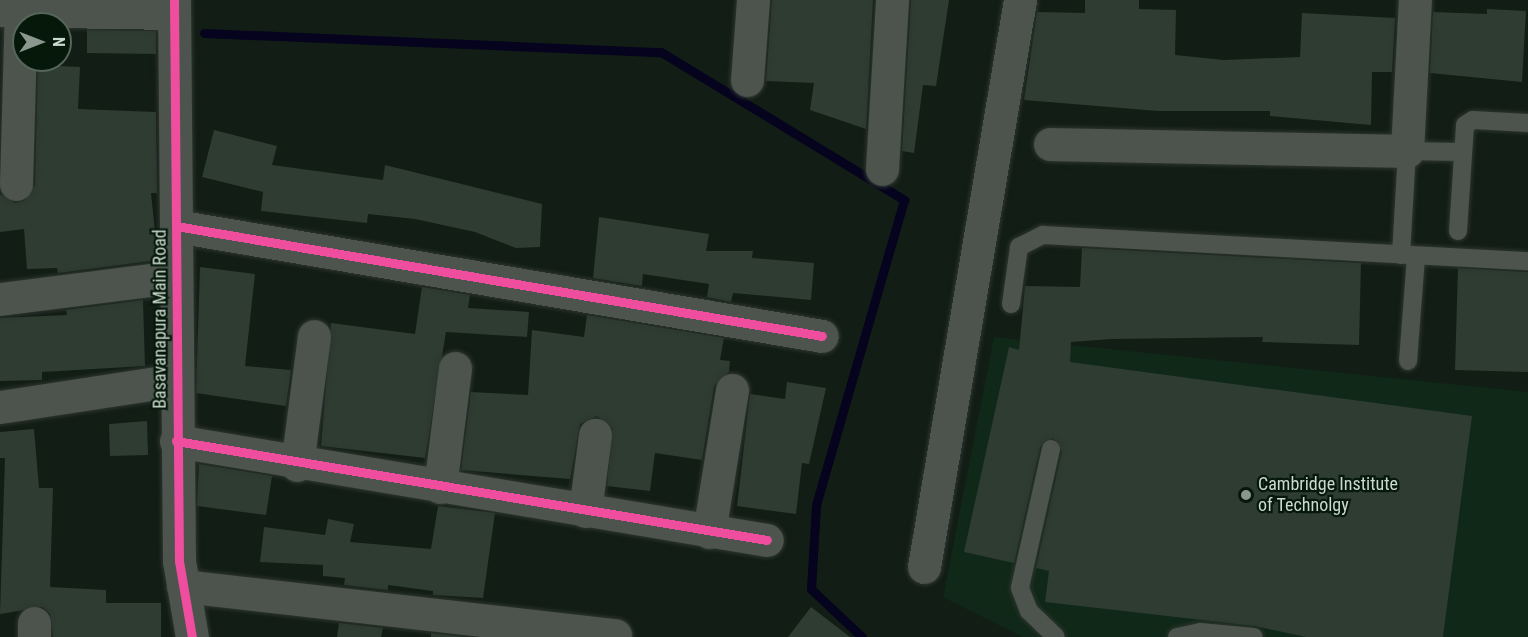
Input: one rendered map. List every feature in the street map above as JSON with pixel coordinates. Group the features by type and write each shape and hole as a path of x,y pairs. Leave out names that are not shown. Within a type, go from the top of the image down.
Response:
{"street":[{"path":"747,80 753,0"},
{"path":"882,170 892,0"},
{"path":"924,567 1020,0"},
{"path":"1050,144 1407,151 1415,0"},
{"path":"16,184 11,10 174,6"},
{"name":"Basavanapura Main Road","path":"174,6 176,226 173,278 177,380 176,441 180,563 192,637"},
{"path":"176,226 822,336"},
{"path":"0,299 173,278"},
{"path":"297,465 314,336"},
{"path":"440,488 455,368"},
{"path":"0,407 177,380"},
{"path":"709,532 732,390"},
{"path":"585,511 595,435"},
{"path":"176,441 297,465 767,540"},
{"path":"180,563 410,625 615,635"}],"lane":[{"path":"1458,231 1460,152 1465,125 1473,120 1528,123"},
{"path":"1408,362 1407,151 1460,152"},
{"path":"1011,304 1019,247 1043,235 1528,261"},
{"path":"1051,449 1020,588 1029,611 1056,637"},
{"path":"1177,637 1200,632 1254,637"}],"shaded area":[{"name":"Cambridge Institute of Technolgy","path":"994,337 1528,392 1528,637 1023,637 943,597"}],"building":[{"path":"772,0 873,0 866,129 810,110 814,83 766,81"},
{"path":"911,0 949,0 936,86 923,85 914,153 902,151"},
{"path":"1085,0 1139,0 1139,9 1176,10 1175,55 1224,60 1300,57 1302,13 1395,18 1392,72 1372,72 1371,125 1270,116 1270,111 1158,111 1024,100 1037,12 1085,13"},
{"path":"1487,9 1526,11 1522,82 1430,73 1433,12 1487,14"},
{"path":"87,30 156,31 156,54 87,53"},
{"path":"72,67 80,67 78,109 156,112 157,193 151,193 158,260 58,273 57,268 27,269 24,229 0,232 0,194 15,203 24,201 35,185 38,72 72,72"},
{"path":"214,130 277,146 272,165 383,180 385,165 542,204 540,247 516,248 475,232 415,219 368,214 367,223 261,211 263,192 202,177"},
{"path":"599,217 709,234 706,251 753,251 752,258 814,263 811,300 733,293 731,302 707,297 709,284 643,274 642,286 593,278"},
{"name":"Cambridge Institute of Technolgy","path":"1082,248 1361,263 1359,345 1262,342 1263,337 1111,339 1071,342 1070,362 1472,416 1443,637 1306,637 1255,626 1045,602 1049,571 1036,568 1062,451 1053,438 1040,447 1014,563 964,552 1009,347 1019,350 1025,286 1080,287"},
{"path":"200,267 255,274 245,366 291,370 286,406 196,393"},
{"path":"1458,268 1528,272 1528,372 1455,370"},
{"path":"422,287 470,295 468,308 529,312 527,337 446,332 425,458 321,446 331,323 415,334"},
{"path":"143,300 145,366 42,372 42,380 0,381 0,318 67,315 66,310"},
{"path":"587,315 724,338 720,360 730,361 729,372 714,386 702,460 655,453 650,491 607,486 612,428 597,416 580,424 570,479 461,470 471,392 528,395 532,330 584,337"},
{"path":"787,382 826,388 809,464 802,463 796,514 737,506 750,394 785,399"},
{"path":"147,421 148,455 110,456 109,424"},
{"path":"34,429 39,488 53,488 50,587 106,590 106,603 161,603 161,637 53,637 50,614 43,607 0,614 5,458 0,458 0,432"},
{"path":"199,464 272,476 266,515 197,506"},
{"path":"438,506 495,513 483,598 433,595 433,591 388,585 388,590 344,585 345,578 323,576 323,565 260,562 264,527 325,535 328,519 354,524 350,542 431,549"},
{"path":"811,607 850,637 788,637"},
{"path":"339,623 383,628 381,637 337,637"},
{"path":"431,633 466,637 431,637"}],"waterway":[{"path":"204,33 661,52 904,200 816,505 811,589 862,637"}],"cycle path":[{"path":"174,0 179,561 192,637"},
{"path":"176,226 822,336"},
{"path":"176,441 767,540"}],"place":[{"name":"Cambridge Institute of Technolgy","path":"1246,495"}]}
